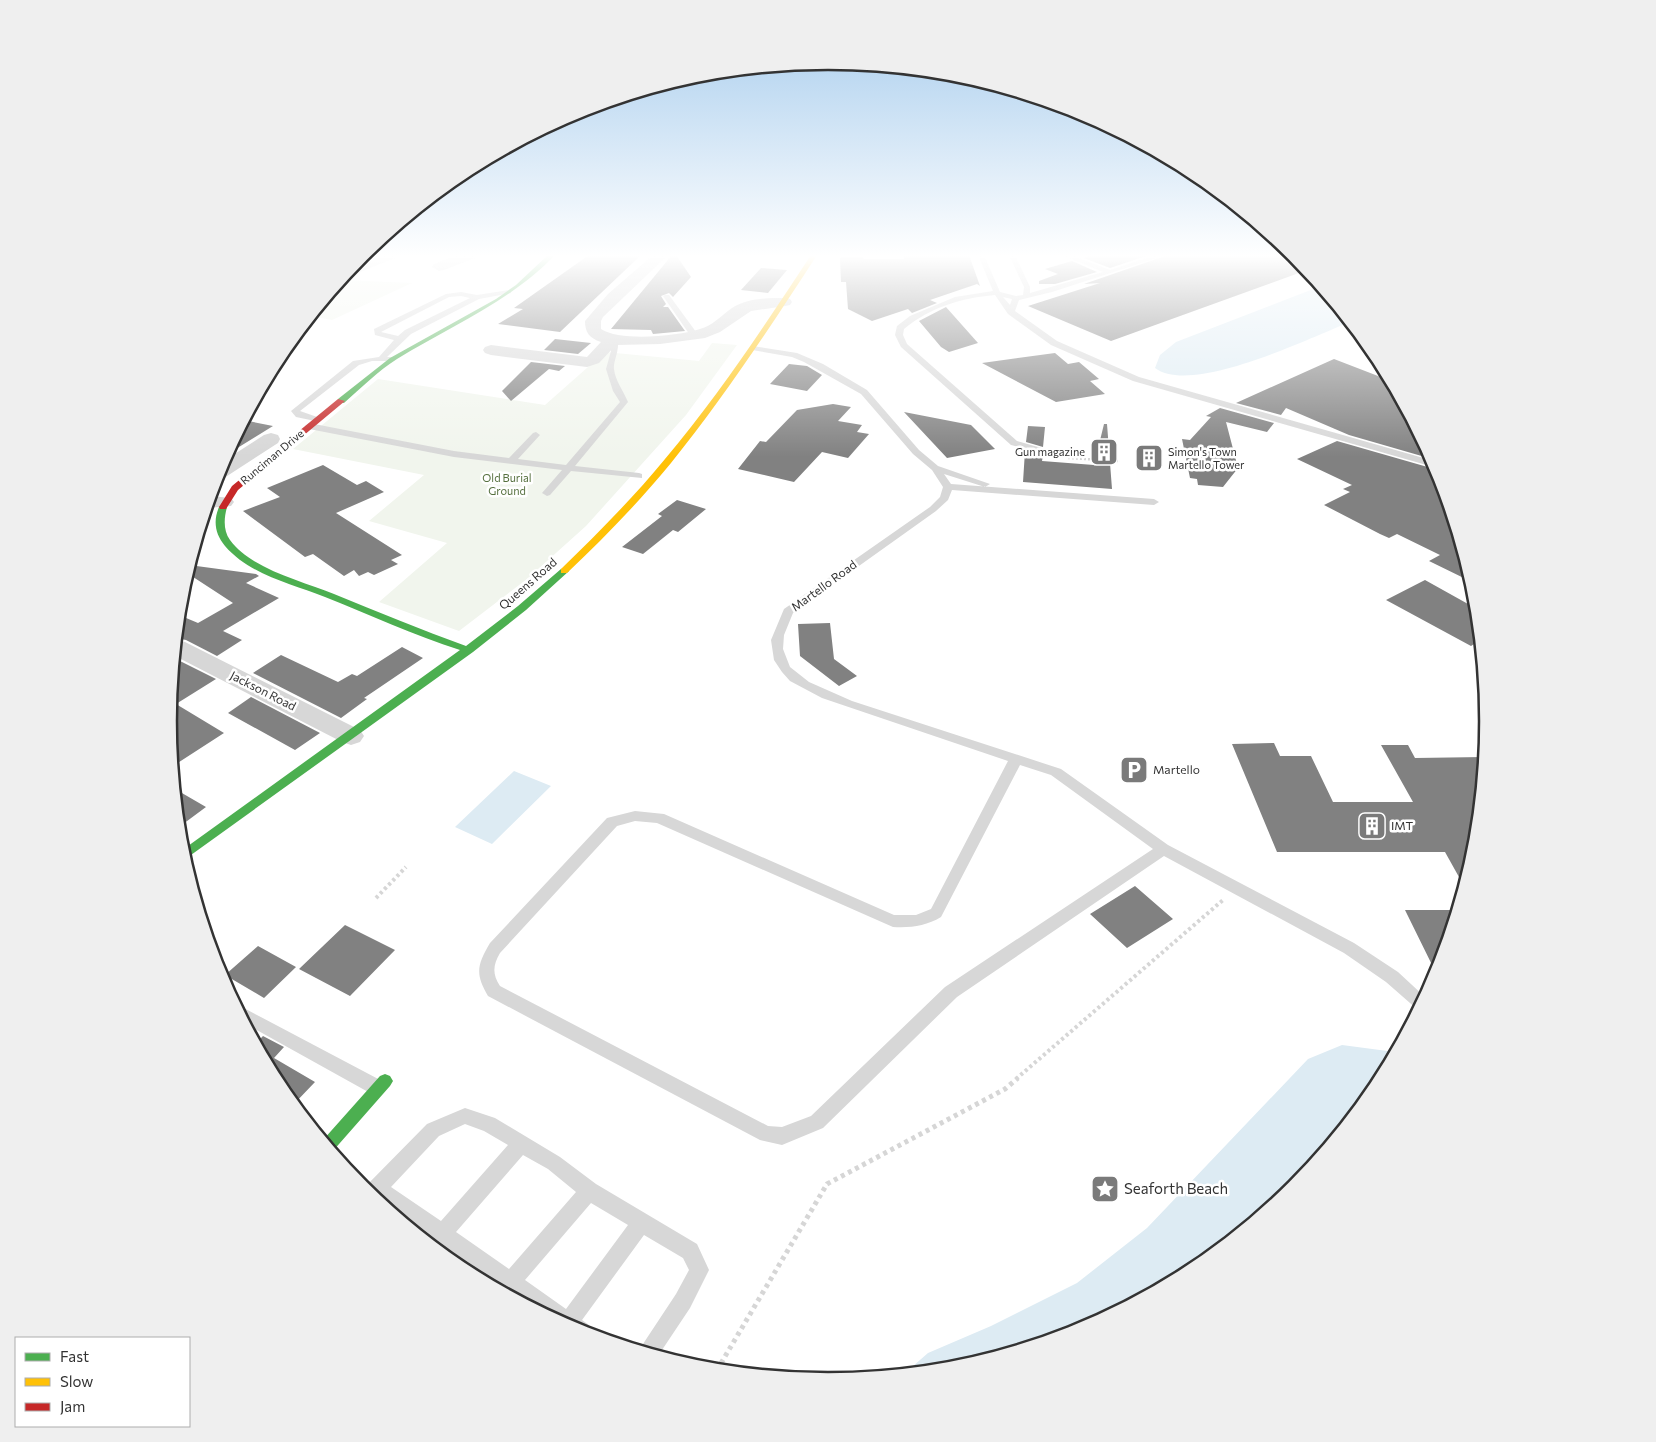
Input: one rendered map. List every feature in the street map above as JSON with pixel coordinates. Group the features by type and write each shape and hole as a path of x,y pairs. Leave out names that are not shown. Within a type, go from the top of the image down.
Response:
{"main road":[{"name":"Runciman Drive","path":"454,322 387,359 313,423 216,502 222,536 243,557 304,585 469,650"},
{"name":"Queens Road","path":"191,851 469,650 554,579 600,537 682,445 716,403 772,322"},
{"path":"332,1141 382,1085"}],"street":[{"path":"593,322 592,330 596,334 612,340 628,342 695,336 724,322"},
{"path":"491,350 587,362 596,358 612,340"},
{"path":"230,466 271,439"},
{"name":"Jackson Road","path":"181,650 351,736"}],"lane":[{"path":"395,322 378,331 378,333 399,339"},
{"path":"430,322 399,339 387,359 365,360 356,363 295,411 313,423 454,454 639,476"},
{"path":"685,322 695,336"},
{"path":"907,322 900,328 899,335 904,345 1014,443 1054,453"},
{"path":"1025,322 1054,343 1136,379 1425,462"},
{"path":"547,493 624,402 624,399 616,389 614,374 610,369 615,351 612,340"},
{"path":"755,348 794,355 807,360 864,392 916,452 935,468 948,486 1154,502"},
{"path":"511,461 536,434"},
{"path":"935,468 1005,491"},
{"name":"Martello Road","path":"948,486 946,498 933,509 788,611 779,633 776,649 782,664 792,676 816,692 848,704 1056,772 1163,849 1349,948 1402,986 1416,999"},
{"path":"1016,759 936,913 927,918 914,922 893,921 660,818 642,815 623,817 612,822 496,948 486,963 486,980 494,992 766,1134 782,1136 818,1122 951,992 1163,849"},
{"path":"248,1017 382,1085"},
{"path":"376,1189 433,1130 465,1116 489,1124 554,1164 589,1191 690,1251 699,1270 683,1301 651,1347"},
{"path":"442,1234 521,1144"},
{"path":"511,1282 589,1191"},
{"path":"388,1200 442,1234 548,1308"},
{"path":"579,1322 641,1223"}],"path":[{"path":"1054,453 1065,457 1120,461"},
{"path":"376,898 406,867"},
{"path":"721,1362 827,1184 1005,1088 1236,888"}],"green space":[{"name":"Old Burial Ground","path":"712,343 737,345 686,415 586,526 527,579 459,631 379,602 447,543 369,521 424,475 293,449 378,379 545,405 605,352 699,361"}],"shaded area":[{"path":"1227,322 1342,322 1344,325 1251,362 1195,375 1172,375 1155,368 1160,355 1176,342"},
{"path":"514,771 551,786 492,844 455,827"},
{"path":"1342,1045 1389,1051 1369,1083 1317,1150 1257,1210 1224,1237 1154,1285 1116,1305 1077,1322 996,1350 913,1366 928,1353 991,1326 1077,1283 1147,1228 1308,1059"}],"building":[{"path":"501,322 570,322 560,332 498,324"},
{"path":"617,322 679,322 685,331 653,334 651,330 611,329"},
{"path":"920,322 960,322 978,343 949,352 941,347"},
{"path":"1067,322 1163,322 1111,341"},
{"path":"555,339 591,343 578,354 544,350"},
{"path":"1055,353 1068,364 1079,362 1099,379 1090,381 1105,394 1056,402 982,363"},
{"path":"1334,359 1380,377 1412,433 1422,456 1349,435 1286,408 1281,415 1236,403"},
{"path":"531,362 565,366 559,371 549,369 511,401 502,391"},
{"path":"789,364 807,366 822,375 807,391 770,384"},
{"path":"833,404 851,407 838,421 862,425 857,432 869,434 848,458 822,452 794,482 738,469 760,441 766,442 797,410"},
{"path":"1220,408 1274,423 1267,432 1226,422 1238,468 1223,487 1198,485 1197,479 1190,478 1182,439 1190,440 1211,417 1206,416"},
{"path":"904,412 971,425 995,449 947,458"},
{"path":"250,421 273,426 238,448"},
{"path":"1104,424 1107,424 1112,489 1023,482 1025,451 1043,455 1042,461 1094,465"},
{"path":"1028,426 1045,427 1043,447 1026,442"},
{"path":"1337,441 1427,467 1444,512 1462,577 1429,561 1440,555 1397,534 1389,538 1324,505 1350,492 1343,489 1352,485 1297,459"},
{"path":"323,465 357,485 366,481 384,492 336,513 402,555 391,560 398,564 374,575 368,572 359,576 354,570 344,576 313,554 305,557 243,511 280,497 267,488"},
{"path":"677,500 706,509 678,532 673,530 643,554 622,547 662,516 658,514"},
{"path":"196,566 256,574 259,576 246,583 279,598 223,631 242,640 217,656 183,639 186,618 198,623 233,603 194,577"},
{"path":"1425,580 1468,604 1474,644 1471,646 1386,600"},
{"path":"830,623 834,659 857,676 839,686 800,656 798,624"},
{"path":"402,647 423,658 364,698 367,699 341,718 253,673 281,655 338,682 352,674 357,676"},
{"path":"180,661 216,679 177,703"},
{"path":"251,697 320,733 295,750 228,713"},
{"path":"177,705 224,733 178,763"},
{"name":"IMT","path":"1274,743 1280,756 1311,756 1333,802 1413,802 1381,745 1408,745 1415,758 1478,757 1473,806 1459,878 1445,852 1277,852 1232,744"},
{"path":"181,793 206,807 186,822"},
{"path":"1135,886 1173,919 1127,948 1090,914"},
{"path":"1405,910 1450,910 1431,964"},
{"path":"345,925 395,950 350,996 299,969"},
{"path":"258,946 296,967 264,998 231,978 228,972"},
{"path":"263,1036 284,1047 274,1058 315,1082 299,1099 287,1083 260,1039"}],"traffic: fast":[{"path":"341,401 392,359 458,322"},
{"path":"223,507 220,517 221,533 226,542 239,555 250,562 289,581 469,650"},
{"path":"191,851 466,651 522,608 564,571"},
{"path":"332,1141 385,1081"}],"traffic: slow":[{"path":"564,571 635,499 668,461 699,422 770,322"}],"traffic: jam":[{"path":"223,507 235,488 341,401"}],"place":[{"name":"Gun magazine","path":"1104,452"},
{"name":"Simon's Town Martello Tower","path":"1149,458"},
{"name":"Martello","path":"1134,770"},
{"name":"IMT","path":"1372,826"},
{"name":"Seaforth Beach","path":"1105,1189"}]}
